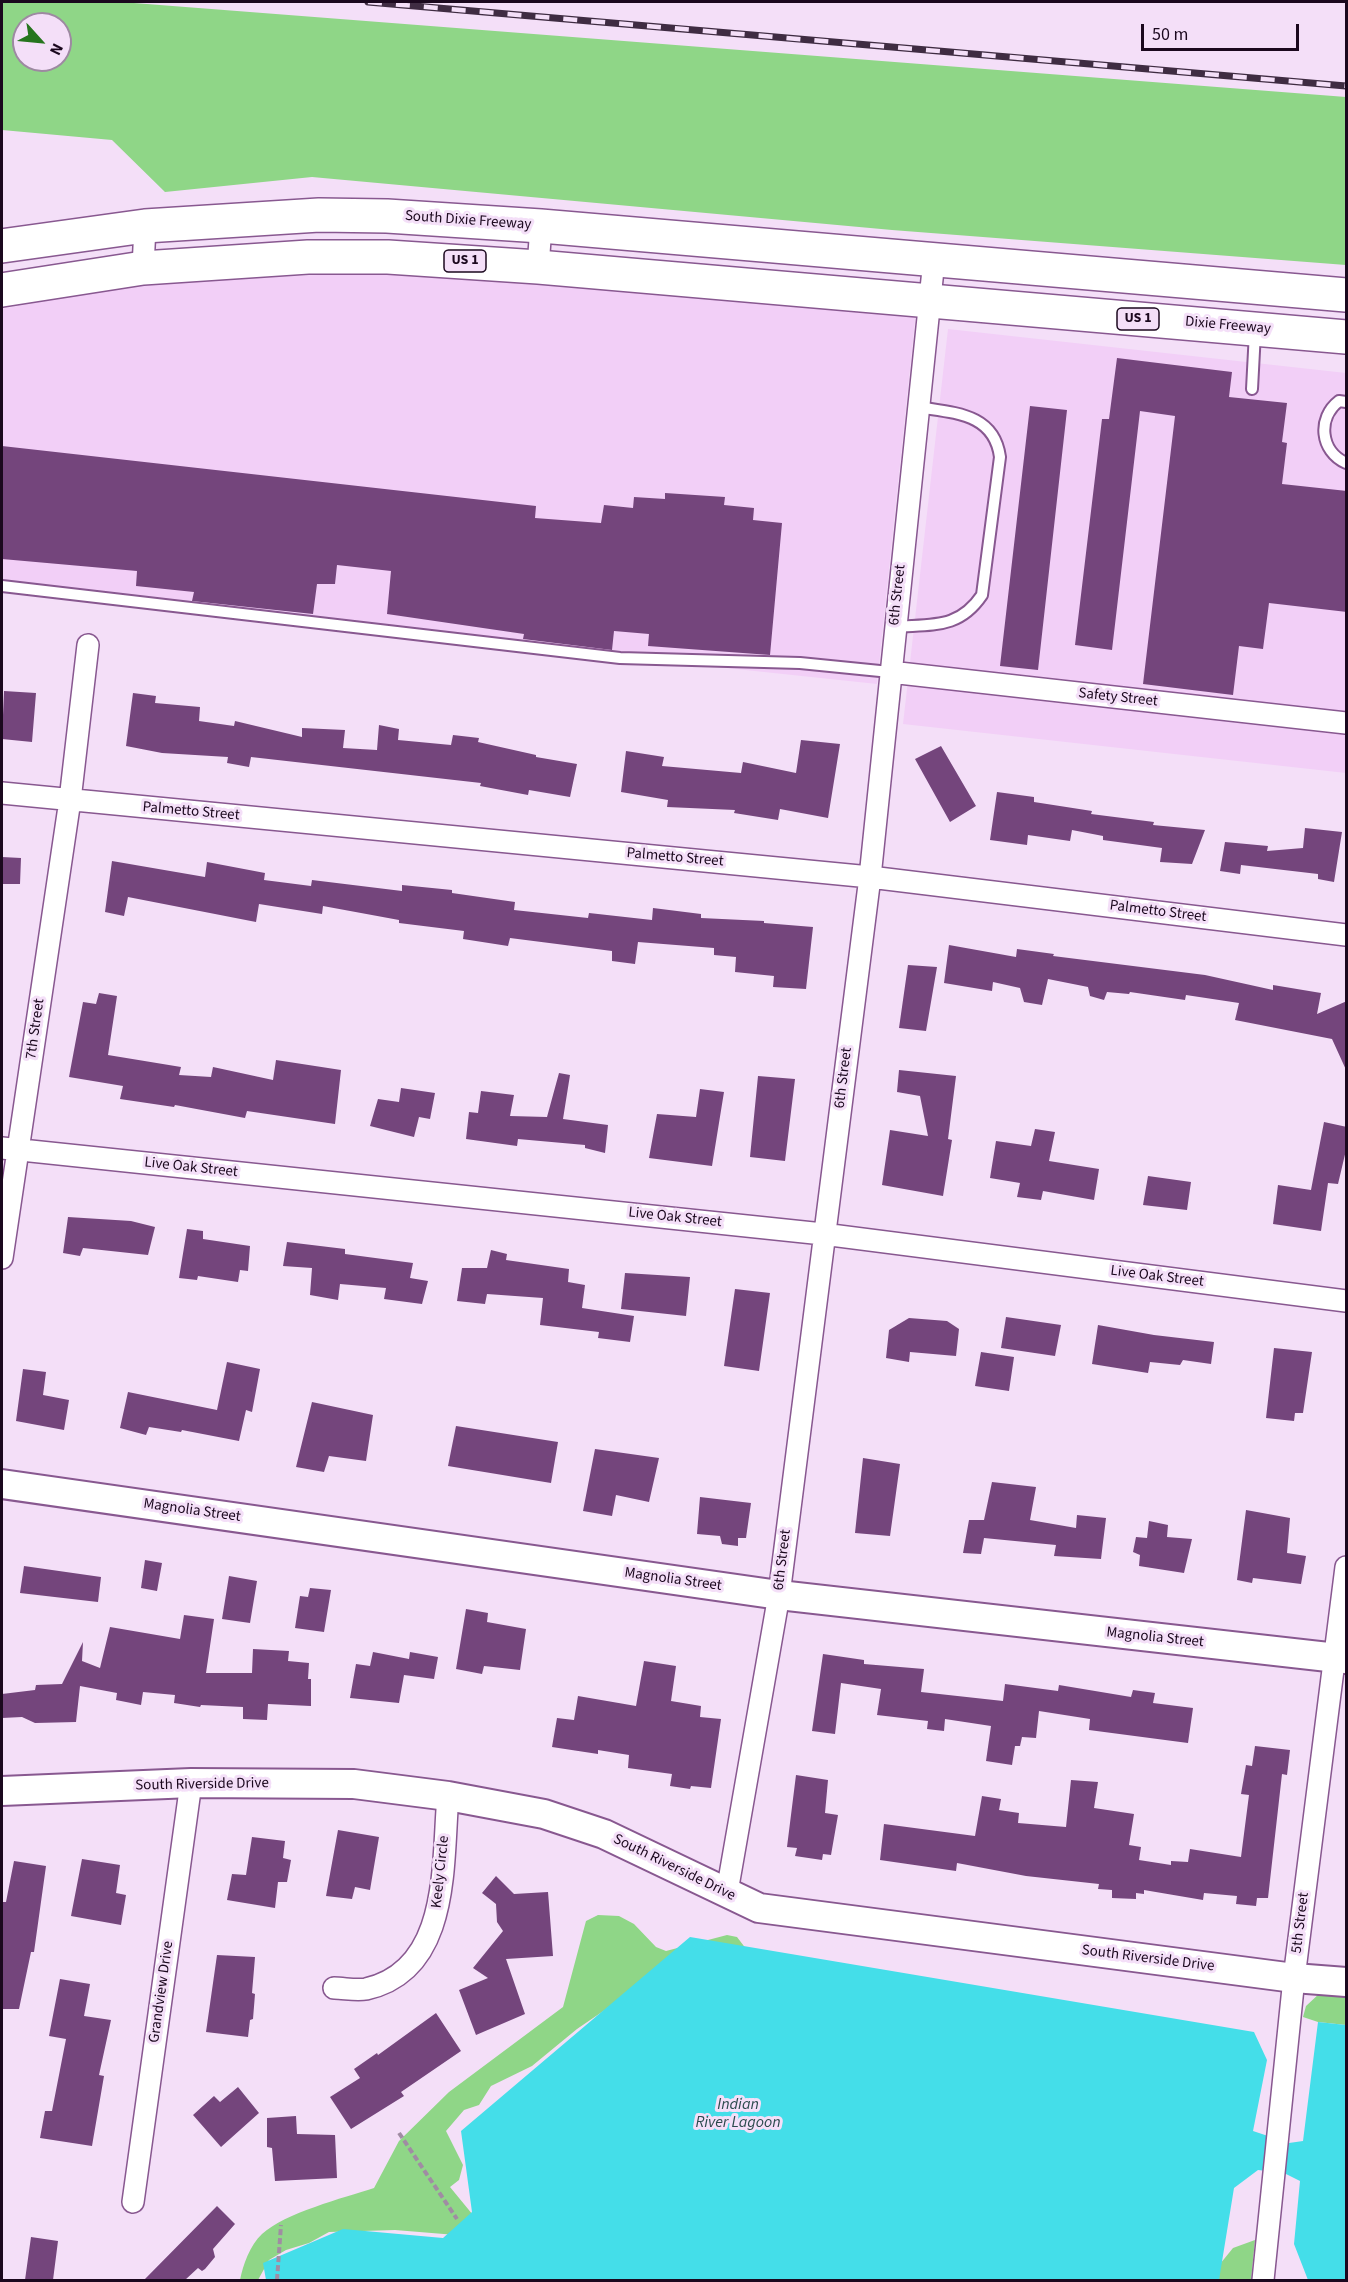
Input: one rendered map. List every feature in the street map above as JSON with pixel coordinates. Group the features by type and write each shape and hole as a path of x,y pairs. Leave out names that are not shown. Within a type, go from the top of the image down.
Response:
{"main road":[{"name":"South Dixie Freeway","path":"2,246 145,226 330,215 451,219 934,260"},
{"name":"US 1","path":"2,290 143,268 308,257 388,257 538,267 929,301"},
{"path":"934,260 1347,295"},
{"name":"Dixie Freeway","path":"929,301 1347,337"}],"street":[{"path":"143,268 145,226"},
{"path":"538,267 541,226"},
{"name":"6th Street","path":"727,1892 779,1596 823,1234 870,877 894,627 934,260"},
{"name":"7th Street","path":"2,1258 10,1149 70,800 88,645"},
{"name":"Safety Street","path":"890,672 1347,723"},
{"name":"Palmetto Street","path":"2,793 870,877 1347,935"},
{"name":"Live Oak Street","path":"10,1149 823,1234 1347,1301"},
{"name":"Magnolia Street","path":"2,1484 779,1596 1341,1659"},
{"name":"5th Street","path":"1263,2280 1294,1978 1341,1659 1347,1567"},
{"name":"South Riverside Drive","path":"2,1791 191,1783 354,1784 448,1796 544,1814 604,1834 759,1908 1294,1978 1347,1982"},
{"name":"Grandview Drive","path":"133,2202 191,1783"},
{"name":"Keely Circle","path":"334,1988 365,1989 399,1975 423,1950 436,1920 448,1796"}],"lane":[{"path":"1252,389 1255,329"},
{"path":"1347,402 1339,402 1328,410 1323,429 1327,444 1347,463"},
{"path":"894,627 950,622 970,612 982,595 1000,456 998,441 989,428 962,414 918,407"},
{"path":"2,586 620,658 800,663 890,672"}],"path":[{"path":"399,2133 457,2219"},
{"path":"277,2280 281,2224"}],"shaded area":[{"path":"363,273 520,276 916,311 877,684 2,591 2,309 139,283"},
{"path":"948,329 1346,373 1346,773 903,724"}],"green space":[{"path":"2,2 121,2 1346,97 1346,265 892,230 312,177 165,192 112,140 2,130"},
{"path":"598,1915 619,1916 634,1924 656,1947 666,1951 727,1935 737,1937 750,1954 640,1986 577,2029 532,2066 491,2086 479,2105 464,2110 446,2131 463,2165 459,2180 450,2187 473,2215 456,2235 395,2230 329,2232 309,2243 286,2250 269,2260 258,2280 240,2280 248,2256 262,2234 272,2226 299,2213 374,2188 399,2141 449,2092 563,2007 586,1921"},
{"path":"1320,1993 1346,1996 1346,2025 1318,2022 1303,2017 1306,2006"},
{"path":"1255,2240 1251,2280 1207,2280 1233,2248"}],"water":[{"name":"Indian River Lagoon","path":"690,1937 1254,2032 1267,2060 1253,2131 1289,2143 1303,2141 1318,2022 1346,2025 1346,2280 1308,2280 1294,2244 1300,2181 1284,2173 1258,2170 1234,2188 1219,2280 266,2280 263,2263 343,2229 443,2238 472,2212 461,2131"}],"building":[{"path":"1117,358 1232,372 1229,397 1287,403 1282,442 1287,443 1282,484 1347,491 1347,612 1269,603 1263,649 1239,646 1233,695 1143,684 1175,416 1140,411 1112,650 1075,645 1102,419 1109,419"},
{"path":"1030,406 1067,410 1038,670 1000,666"},
{"path":"2,446 536,506 535,518 601,523 604,505 633,508 634,497 665,499 665,493 725,497 724,505 754,508 753,520 782,523 770,655 648,646 649,634 614,631 612,650 523,639 524,634 387,614 391,571 337,565 335,584 317,584 313,614 192,601 194,592 136,586 137,571 2,559"},
{"path":"4,691 36,693 32,742 2,739"},
{"path":"133,693 156,696 155,703 200,707 199,721 234,726 235,721 302,737 302,728 345,730 343,748 377,750 379,725 399,729 398,740 451,745 453,735 479,738 478,742 536,755 536,757 577,764 570,797 529,790 528,795 480,786 481,783 251,757 249,767 227,763 228,757 162,753 126,746"},
{"path":"801,740 840,744 828,818 780,809 778,820 734,813 735,810 667,807 668,800 621,792 626,751 664,757 662,766 741,773 743,762 796,773"},
{"path":"941,746 976,806 950,822 915,759"},
{"path":"997,792 1034,797 1034,802 1092,811 1091,814 1154,822 1153,825 1205,830 1192,864 1160,862 1162,848 1103,840 1103,836 1072,830 1070,841 1028,835 1027,845 990,840"},
{"path":"1305,828 1342,832 1334,882 1318,879 1318,874 1241,865 1240,874 1220,871 1225,842 1268,846 1267,851 1303,848"},
{"path":"2,857 21,858 20,884 2,884"},
{"path":"112,861 205,877 207,862 265,873 264,880 311,886 312,880 402,891 402,885 452,890 452,893 515,902 514,910 588,918 589,913 652,920 653,908 701,914 701,918 764,921 764,923 813,927 806,989 773,987 774,976 735,972 736,957 714,955 714,948 638,942 635,964 612,961 612,951 510,938 508,946 463,939 464,931 399,923 399,920 323,906 322,914 259,904 256,922 128,897 124,916 105,912"},
{"path":"949,945 1016,957 1017,949 1054,954 1053,956 1205,975 1273,990 1273,985 1321,993 1317,1014 1347,1001 1347,1072 1332,1039 1235,1020 1239,1003 1186,995 1185,1000 1130,992 1129,994 1107,992 1104,1000 1090,996 1088,987 1048,979 1042,1005 1024,1002 1020,988 993,982 992,991 944,983"},
{"path":"908,965 937,967 926,1031 899,1028"},
{"path":"99,993 117,996 108,1055 181,1067 179,1075 211,1077 213,1067 273,1080 276,1060 341,1070 335,1124 247,1111 245,1118 175,1105 174,1107 120,1099 123,1086 69,1077 83,1002 96,1004"},
{"path":"899,1070 956,1076 948,1139 952,1140 943,1196 882,1185 890,1130 928,1136 920,1096 897,1092"},
{"path":"559,1073 570,1075 563,1119 608,1125 605,1153 585,1148 585,1145 518,1139 517,1146 466,1139 469,1112 478,1113 481,1091 514,1095 510,1116 547,1117"},
{"path":"758,1076 795,1079 785,1161 750,1157"},
{"path":"401,1088 435,1093 430,1119 419,1117 414,1137 370,1126 378,1099 399,1102"},
{"path":"700,1089 724,1092 712,1166 649,1158 657,1114 696,1117"},
{"path":"1324,1122 1347,1127 1347,1146 1338,1184 1328,1183 1321,1231 1273,1224 1278,1185 1311,1190"},
{"path":"1035,1129 1055,1132 1049,1161 1099,1169 1094,1200 1043,1191 1041,1200 1017,1197 1020,1183 990,1178 996,1141 1031,1146"},
{"path":"1148,1176 1191,1182 1187,1210 1143,1205"},
{"path":"68,1217 131,1221 155,1227 148,1255 83,1248 80,1256 63,1253"},
{"path":"187,1229 203,1231 203,1239 250,1246 248,1271 240,1270 238,1282 198,1276 197,1280 179,1278"},
{"path":"287,1242 345,1249 345,1254 413,1263 410,1278 428,1281 422,1304 384,1299 386,1288 340,1284 338,1300 310,1295 312,1268 283,1266"},
{"path":"491,1250 507,1254 506,1260 569,1269 568,1282 585,1285 582,1308 634,1316 630,1342 598,1338 599,1332 540,1325 543,1298 487,1294 485,1304 457,1301 462,1268 487,1268"},
{"path":"625,1273 690,1277 686,1316 621,1309"},
{"path":"735,1289 770,1293 759,1371 724,1366"},
{"path":"1006,1317 1061,1325 1055,1356 1001,1348"},
{"path":"909,1318 947,1321 959,1329 956,1356 910,1352 909,1362 886,1358 889,1330"},
{"path":"1098,1325 1214,1342 1211,1364 1183,1360 1180,1365 1150,1362 1148,1373 1092,1364"},
{"path":"1274,1348 1312,1352 1303,1413 1295,1413 1294,1421 1266,1418"},
{"path":"981,1352 1014,1357 1009,1391 975,1386"},
{"path":"227,1362 260,1369 252,1412 246,1410 239,1441 182,1430 181,1432 149,1427 146,1435 120,1428 128,1392 217,1410"},
{"path":"23,1369 46,1372 43,1395 69,1400 64,1430 16,1421"},
{"path":"312,1402 373,1415 366,1461 329,1456 324,1472 296,1467"},
{"path":"456,1426 558,1442 551,1483 448,1466"},
{"path":"595,1449 659,1458 649,1502 616,1495 612,1516 583,1511"},
{"path":"863,1458 900,1464 890,1536 855,1533"},
{"path":"992,1482 1036,1487 1030,1520 1076,1528 1077,1515 1106,1518 1101,1559 1054,1556 1056,1545 984,1538 981,1554 963,1553 969,1520 984,1520"},
{"path":"700,1497 751,1503 746,1538 738,1538 738,1546 722,1544 720,1536 697,1534"},
{"path":"1246,1510 1290,1518 1287,1553 1306,1556 1301,1584 1253,1578 1252,1583 1237,1580"},
{"path":"1149,1521 1168,1525 1167,1537 1192,1539 1184,1573 1139,1566 1140,1555 1133,1552 1136,1537 1147,1538"},
{"path":"145,1560 162,1563 157,1591 141,1588"},
{"path":"24,1566 101,1577 98,1602 20,1593"},
{"path":"229,1576 257,1581 250,1623 222,1619"},
{"path":"310,1588 331,1590 324,1632 295,1628 300,1596 308,1597"},
{"path":"466,1609 488,1613 487,1622 526,1629 520,1670 484,1666 482,1674 456,1669"},
{"path":"184,1615 214,1619 206,1673 252,1673 253,1649 289,1651 288,1661 309,1663 311,1706 268,1704 267,1720 243,1719 243,1707 201,1705 200,1707 174,1703 175,1695 143,1692 141,1705 116,1700 117,1693 80,1686 76,1722 35,1723 22,1717 2,1718 2,1694 35,1690 36,1685 62,1684 83,1642 82,1661 100,1668 110,1627 180,1639"},
{"path":"373,1652 409,1659 410,1652 438,1657 434,1679 404,1675 399,1703 350,1698 356,1664 370,1666"},
{"path":"823,1654 864,1660 864,1664 924,1669 921,1692 1003,1701 1005,1684 1058,1691 1059,1685 1131,1697 1133,1690 1155,1693 1153,1703 1193,1708 1188,1743 1089,1730 1090,1719 1039,1711 1036,1738 1022,1737 1020,1746 1015,1746 1012,1765 986,1761 991,1726 945,1719 944,1731 927,1729 928,1721 877,1715 881,1689 841,1683 835,1734 812,1731"},
{"path":"644,1661 676,1666 671,1701 701,1706 700,1717 721,1719 711,1788 691,1786 690,1789 670,1786 672,1774 628,1768 629,1755 598,1750 598,1754 552,1747 557,1718 574,1720 578,1696 636,1706"},
{"path":"1255,1746 1290,1750 1287,1775 1282,1774 1268,1898 1257,1898 1256,1906 1236,1904 1237,1896 1204,1893 1203,1900 1144,1890 1144,1894 1136,1893 1136,1899 1112,1898 1112,1890 1098,1889 1099,1884 1026,1876 957,1863 956,1871 880,1860 884,1824 975,1836 982,1796 1001,1799 999,1810 1019,1813 1018,1823 1066,1827 1071,1780 1098,1782 1094,1808 1134,1814 1129,1845 1141,1847 1139,1860 1171,1865 1171,1861 1188,1862 1190,1849 1241,1857 1249,1795 1241,1794 1246,1765 1252,1766"},
{"path":"796,1775 828,1780 825,1813 838,1815 831,1855 823,1854 822,1860 795,1856 797,1848 787,1847"},
{"path":"338,1830 379,1837 370,1890 355,1887 352,1899 326,1896"},
{"path":"252,1837 285,1841 283,1858 291,1860 287,1882 278,1882 275,1908 227,1900 232,1874 246,1875"},
{"path":"82,1859 120,1865 116,1893 126,1895 121,1925 71,1916"},
{"path":"14,1861 46,1866 34,1952 31,1952 19,2009 2,2009 2,1902 6,1902"},
{"path":"496,1876 514,1894 548,1892 553,1956 506,1959 525,2014 476,2035 459,1990 488,1978 473,1968 503,1931 497,1922 496,1904 482,1893"},
{"path":"217,1955 255,1957 252,1993 255,1994 253,2019 250,2020 248,2037 206,2032"},
{"path":"60,1979 90,1984 84,2016 111,2020 99,2075 104,2076 92,2146 40,2138 45,2111 52,2111 66,2039 49,2036"},
{"path":"436,2013 461,2051 401,2092 404,2096 351,2129 330,2097 360,2078 354,2069 377,2053 378,2055"},
{"path":"238,2087 259,2113 221,2147 193,2115 214,2096 220,2102"},
{"path":"296,2116 297,2134 335,2135 337,2178 275,2181 272,2148 267,2147 267,2118"},
{"path":"217,2206 235,2224 213,2249 215,2257 205,2269 202,2271 198,2268 185,2280 144,2280"},
{"path":"31,2237 58,2241 53,2280 25,2280"}],"railway":[{"path":"368,2 1346,86"}]}
